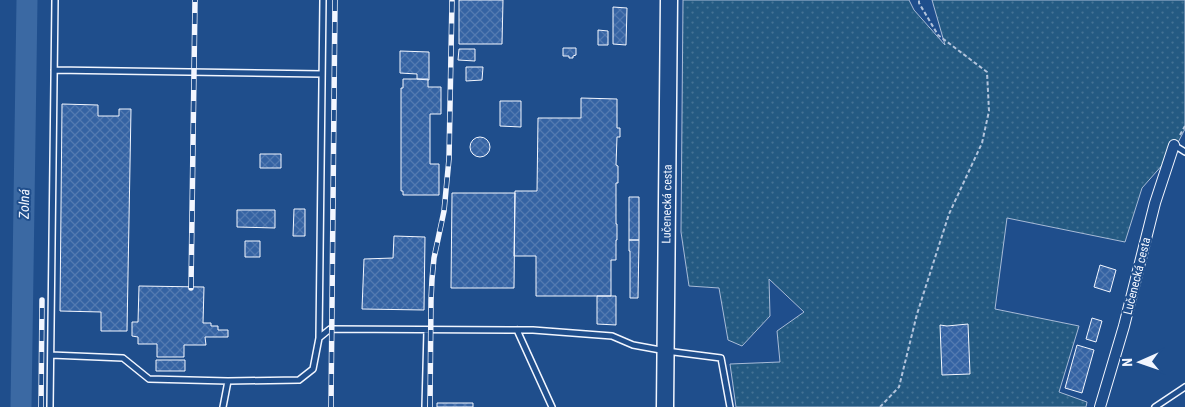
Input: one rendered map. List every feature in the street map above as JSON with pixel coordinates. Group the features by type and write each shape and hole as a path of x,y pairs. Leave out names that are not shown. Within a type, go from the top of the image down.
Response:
{"main road":[{"name":"Lučenecká cesta","path":"665,407 669,0"}],"street":[{"name":"Lučenecká cesta","path":"1100,407 1124,326 1155,203 1174,145"}],"lane":[{"path":"50,407 55,0"},
{"path":"50,355 123,358 149,379 299,380 313,369 319,338 323,0"},
{"path":"54,70 322,74"},
{"path":"1174,145 1185,152"},
{"path":"319,338 330,329 533,330 612,336 634,345 721,358 730,407"},
{"path":"425,407 427,330"},
{"path":"517,330 552,407"},
{"path":"223,407 228,381"},
{"path":"1154,407 1185,387"}],"path":[{"path":"880,407 899,387 917,314 949,214 982,144 988,110 987,72 938,35 919,0"}],"shaded area":[{"path":"683,0 909,0 914,10 945,45 932,0 1185,0 1185,129 1172,154 1142,188 1125,242 1007,218 995,309 1079,326 1059,392 1087,402 1086,407 736,407 730,364 780,362 777,331 804,312 769,279 770,316 742,346 728,340 719,288 689,286 681,232"}],"building":[{"path":"459,0 503,0 502,44 459,44"},
{"path":"613,7 627,8 626,45 613,44"},
{"path":"598,30 608,31 608,45 598,45"},
{"path":"563,48 576,48 576,55 573,58 563,56"},
{"path":"459,49 475,49 475,61 458,60"},
{"path":"400,51 429,52 429,80 417,79 417,74 400,73"},
{"path":"466,67 483,67 482,80 466,81"},
{"path":"403,79 428,79 428,87 441,87 441,114 430,114 430,164 439,164 439,195 403,195 403,191 401,191 401,88 403,88"},
{"path":"581,98 617,99 617,128 620,128 620,137 617,137 616,165 618,166 618,183 616,183 617,240 616,260 611,260 611,296 536,296 536,256 514,256 515,191 537,191 538,118 581,118"},
{"path":"500,101 521,101 521,127 500,126"},
{"path":"62,104 98,105 98,116 119,116 119,109 131,109 127,331 101,331 101,312 60,311"},
{"path":"476,137 484,137 490,143 490,151 484,157 476,157 470,151 470,143"},
{"path":"260,154 281,154 281,168 260,168"},
{"path":"452,193 515,193 514,288 451,288"},
{"path":"629,197 639,197 639,240 629,240"},
{"path":"294,209 305,209 305,236 293,236"},
{"path":"237,210 275,210 275,228 237,227"},
{"path":"394,236 425,237 424,310 362,309 364,259 393,258"},
{"path":"629,240 639,240 638,298 630,298"},
{"path":"245,241 260,241 260,257 245,257"},
{"path":"1100,265 1116,270 1110,292 1094,287"},
{"path":"139,286 204,287 203,323 211,323 211,326 218,326 218,330 228,330 228,337 205,337 206,345 184,345 184,357 157,357 157,344 138,344 138,337 132,336 132,322 138,322"},
{"path":"597,296 616,296 616,325 597,324"},
{"path":"1092,318 1102,321 1096,342 1086,339"},
{"path":"968,324 970,374 942,375 940,325"},
{"path":"1077,345 1094,350 1082,393 1065,388"},
{"path":"156,360 185,360 185,371 156,371"},
{"path":"437,403 473,403 473,407 437,407"}],"waterway":[{"name":"Zolná","path":"21,407 27,0"}],"railway":[{"path":"191,288 195,0"},
{"path":"331,407 335,0"},
{"path":"430,407 432,279 434,258 444,211 449,159 452,0"},
{"path":"41,407 42,300"}]}
